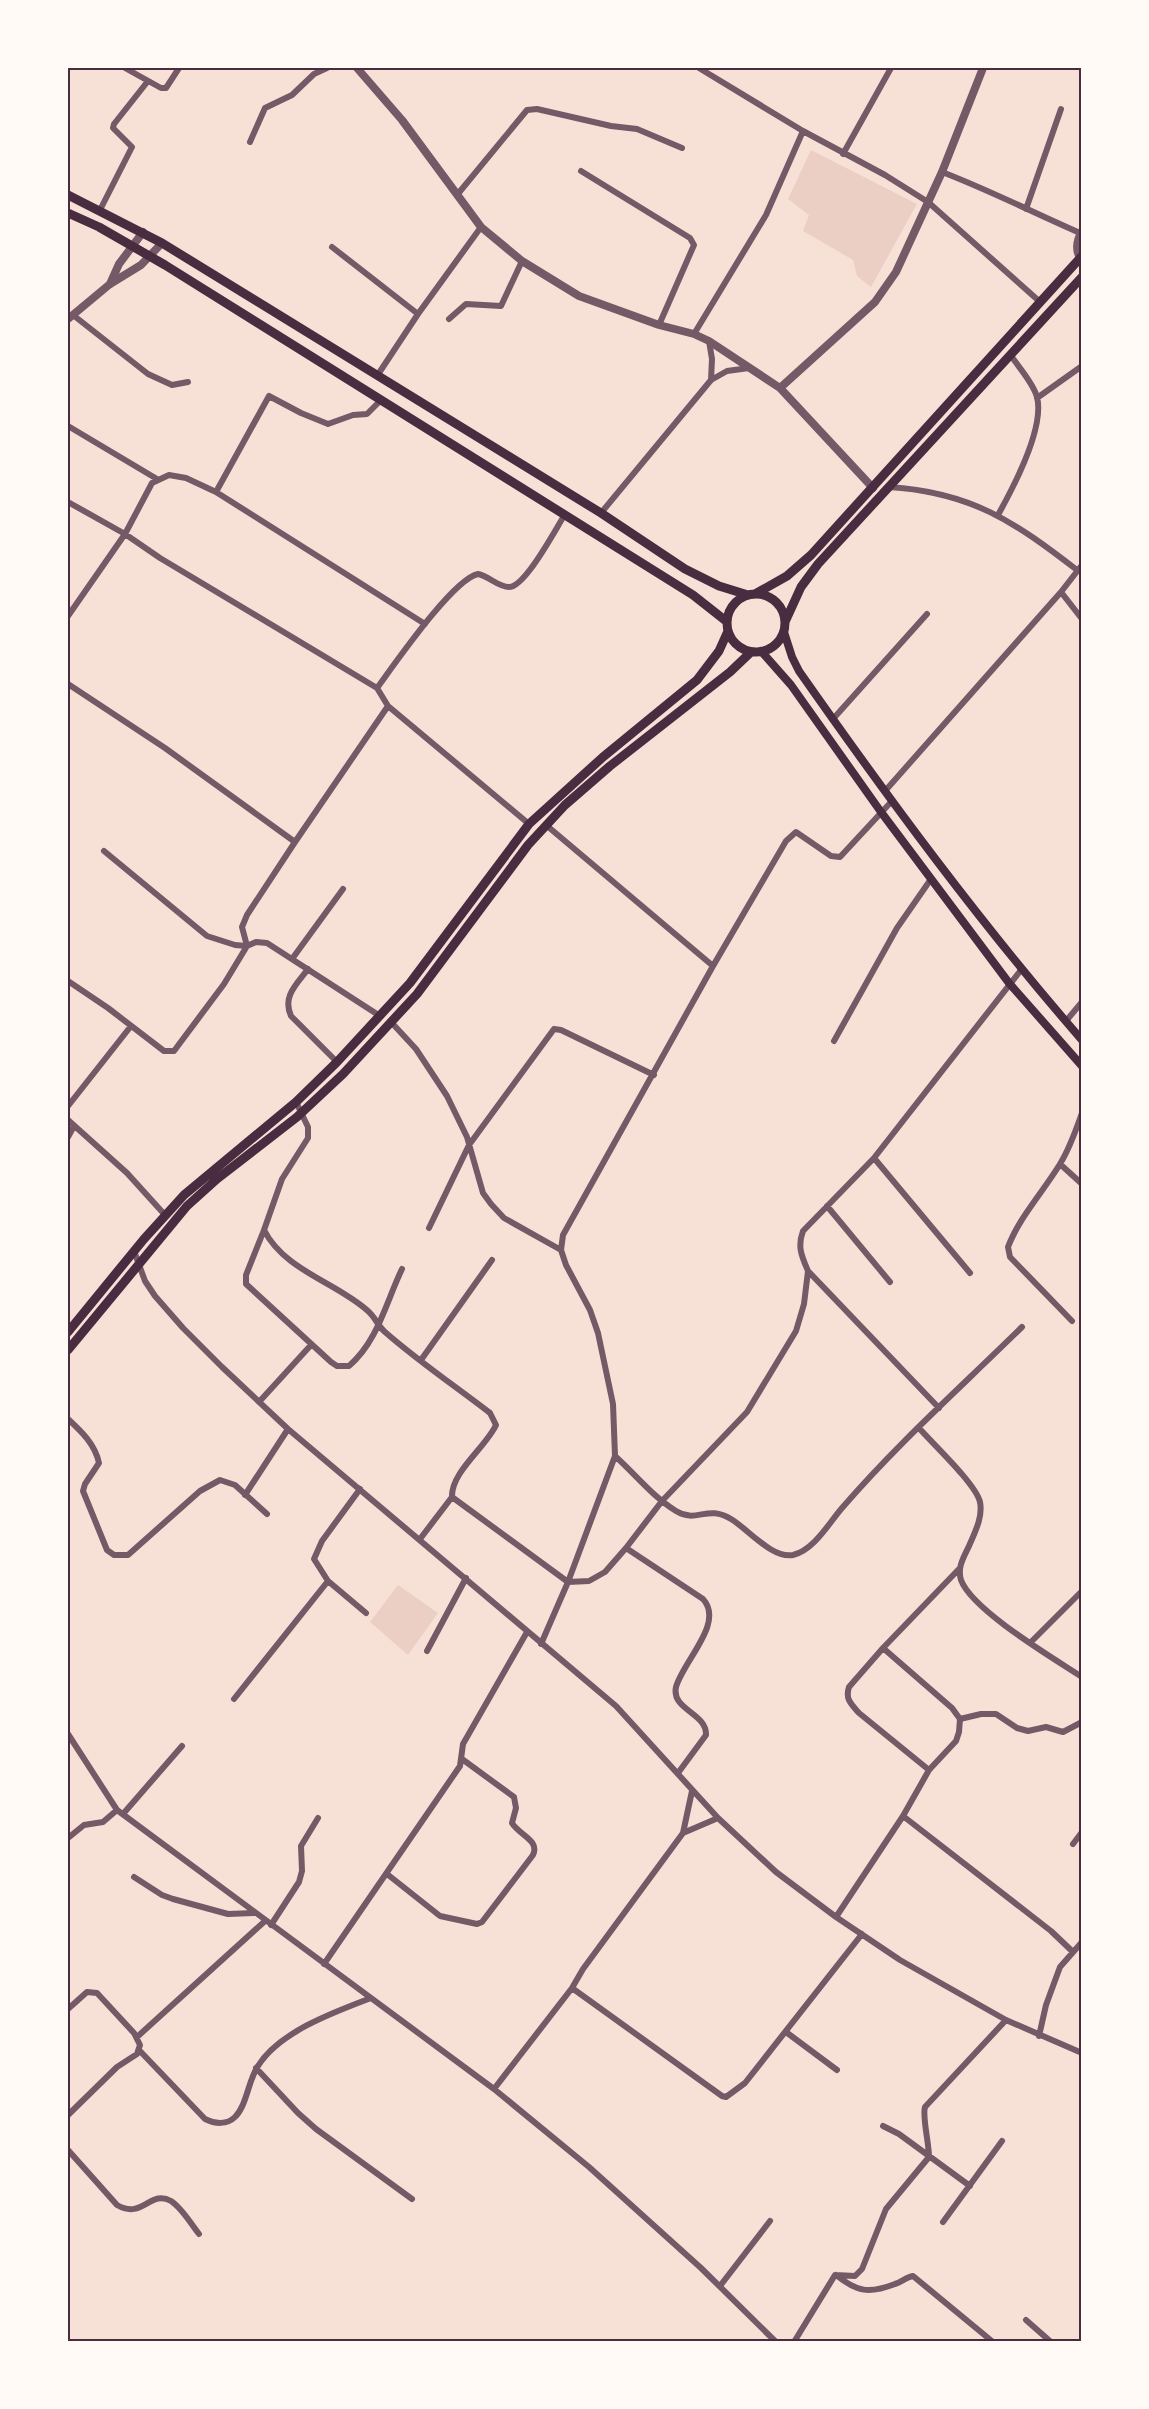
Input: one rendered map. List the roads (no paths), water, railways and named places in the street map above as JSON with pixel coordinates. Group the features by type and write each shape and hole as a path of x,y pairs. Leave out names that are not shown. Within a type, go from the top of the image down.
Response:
{"main road":[{"path":"68,195 162,243 706,580 772,598 779,605 792,657 833,719 892,801 1021,970 1082,1040"},
{"path":"68,213 150,256 693,596 727,626 736,645 751,652 771,648 779,641 795,597 808,576 1082,277"},
{"path":"68,1332 134,1251 184,1195 296,1102 380,1016 434,953 529,824 603,757 696,680 719,651 733,604 798,569 1040,301 1081,259"},
{"path":"761,651 791,685 881,812 1009,983 1082,1066"},
{"path":"68,1350 188,1206 217,1179 302,1112 343,1074 417,994 528,845 565,805 730,672 751,652"},
{"path":"649,720 656,730"}],"street":[{"path":"125,68 166,88 179,68"},
{"path":"250,142 265,108 292,95 314,74 327,68"},
{"path":"357,68 402,120 482,227 522,261 579,296 659,326 694,334 710,341 780,388 873,488"},
{"path":"699,68 803,131 896,181 928,201 1040,301"},
{"path":"843,154 891,68"},
{"path":"780,388 875,302 896,272 942,172 983,68"},
{"path":"100,210 132,147 113,128 114,124 148,81"},
{"path":"457,195 527,110 537,109 611,126 637,129 682,148"},
{"path":"1026,209 1061,109"},
{"path":"694,334 766,215 803,131"},
{"path":"581,171 690,238 694,245 659,326"},
{"path":"942,172 990,190 1026,209 1081,232 1077,242 1081,259"},
{"path":"377,376 417,314 482,227"},
{"path":"111,284 119,264 143,232"},
{"path":"162,243 132,272 111,284 70,317 148,374 172,385 188,382"},
{"path":"332,247 417,314"},
{"path":"449,319 466,304 501,306 522,261"},
{"path":"710,341 711,380"},
{"path":"998,515 1018,477 1035,430 1037,398 1010,354"},
{"path":"1037,398 1082,366"},
{"path":"601,513 711,380 727,371 749,368"},
{"path":"216,492 269,396 328,424 353,415 366,414 381,400"},
{"path":"68,426 157,479"},
{"path":"68,616 125,534 152,483 169,476 186,478 216,492 425,624"},
{"path":"885,791 1061,592 1079,568 998,515 932,491 890,488"},
{"path":"68,502 125,534 169,564 376,688 388,706 529,824"},
{"path":"376,688 425,624 468,578 482,575 504,586 513,587 518,584 564,516"},
{"path":"1061,592 1082,619"},
{"path":"833,719 927,614"},
{"path":"68,684 165,748 295,842"},
{"path":"68,981 164,1051 174,1051 224,984 247,946 242,931 243,923 388,706"},
{"path":"541,1644 568,1582 615,1456 613,1404 598,1334 590,1310 566,1265 561,1250 563,1235 713,966 792,834 796,832 801,834 831,856 840,857 892,801"},
{"path":"546,825 713,966"},
{"path":"104,851 207,936 226,944 247,946 256,942 267,943 380,1016"},
{"path":"834,1041 897,928 931,879"},
{"path":"292,958 343,889"},
{"path":"308,969 288,997 287,1007 291,1016 337,1062"},
{"path":"939,1408 808,1271 801,1256 799,1242 802,1231 874,1158 1021,970"},
{"path":"1066,1021 1082,1002"},
{"path":"391,1022 416,1049 447,1096 469,1145 483,1193 491,1204 504,1218 561,1250"},
{"path":"68,1106 131,1026"},
{"path":"429,1228 469,1145 554,1029 561,1030 654,1075"},
{"path":"296,1102 308,1127 308,1138 282,1179 246,1275 246,1284 310,1345 337,1366 349,1366 363,1351 379,1326 388,1297 402,1269"},
{"path":"1072,1321 1011,1257 1008,1247 1024,1217 1060,1164 1082,1113"},
{"path":"68,1120 127,1173 165,1215"},
{"path":"68,1137 74,1126"},
{"path":"874,1158 970,1273"},
{"path":"1060,1164 1082,1184"},
{"path":"827,1206 890,1282"},
{"path":"264,1230 269,1240 292,1260 312,1276 369,1311 379,1326 490,1413 495,1420 496,1425 492,1433 464,1468 452,1489 452,1497 420,1539"},
{"path":"134,1251 145,1281 155,1296 183,1328 259,1402 616,1706 718,1818 776,1872 836,1917 900,1960 1006,2020 1082,2053"},
{"path":"421,1360 492,1260"},
{"path":"452,1497 568,1582 583,1582 595,1578 604,1572 626,1548 662,1501 747,1412 796,1332 804,1304 808,1271"},
{"path":"615,1456 662,1501 678,1513 693,1517 706,1512 718,1512 741,1525 775,1551 785,1555 794,1555 813,1542 865,1480 1022,1327"},
{"path":"259,1402 310,1345"},
{"path":"68,1419 93,1446 98,1460 99,1463 83,1491 107,1550 114,1555 128,1555 200,1491 220,1480 228,1482 267,1514"},
{"path":"919,1428 976,1493 980,1502 980,1517 959,1569 883,1648 849,1687 847,1695 849,1703 882,1733 929,1770"},
{"path":"245,1495 288,1429"},
{"path":"360,1489 322,1541 315,1555 315,1563 328,1581 366,1613"},
{"path":"626,1548 703,1599 710,1612 709,1624 683,1671 675,1692 679,1702 703,1723 706,1735 678,1773"},
{"path":"959,1569 962,1583 987,1611 1082,1677"},
{"path":"427,1651 466,1578"},
{"path":"234,1699 328,1581"},
{"path":"1030,1643 1082,1591"},
{"path":"324,1964 458,1769 462,1759 463,1744 527,1632"},
{"path":"836,1917 903,1816 929,1770 956,1741 959,1732 960,1719 951,1708 883,1648"},
{"path":"960,1719 981,1714 996,1714 1017,1728 1028,1731 1046,1727 1063,1732 1082,1722"},
{"path":"68,1737 120,1812 494,2089 589,2167 720,2286 776,2342"},
{"path":"68,1838 84,1825 103,1822 120,1812 182,1746"},
{"path":"387,1874 440,1916 477,1924 482,1922 534,1856 536,1850 534,1844 512,1823 517,1804 514,1797 462,1759"},
{"path":"494,2089 572,1988 583,1969 683,1833 692,1791"},
{"path":"903,1816 1050,1931 1073,1952"},
{"path":"271,1925 299,1882 302,1871 301,1846 318,1818"},
{"path":"683,1833 718,1818"},
{"path":"1073,1844 1082,1832"},
{"path":"134,1877 162,1895 216,1912 255,1913"},
{"path":"138,2037 265,1921"},
{"path":"572,1988 722,2096 729,2096 745,2083 862,1934"},
{"path":"1039,2036 1053,1983 1060,1967 1082,1942"},
{"path":"68,2009 87,1992 94,1991 138,2037 140,2050 201,2115 216,2123 230,2121 236,2116 256,2068 269,2051 306,2026 371,1998"},
{"path":"836,2275 855,2276 862,2269 886,2209 929,2157 926,2123 923,2116 925,2107 1006,2020"},
{"path":"786,2032 837,2070"},
{"path":"68,2115 117,2067 140,2050"},
{"path":"256,2068 316,2129 412,2199"},
{"path":"883,2126 899,2134 970,2186"},
{"path":"943,2222 1002,2141"},
{"path":"68,2150 117,2205 126,2210 135,2210 157,2198 165,2199 172,2202 200,2234"},
{"path":"720,2286 770,2221"},
{"path":"794,2342 836,2275"},
{"path":"836,2275 858,2290 886,2287 913,2276 993,2342"},
{"path":"1026,2320 1051,2342"}]}
